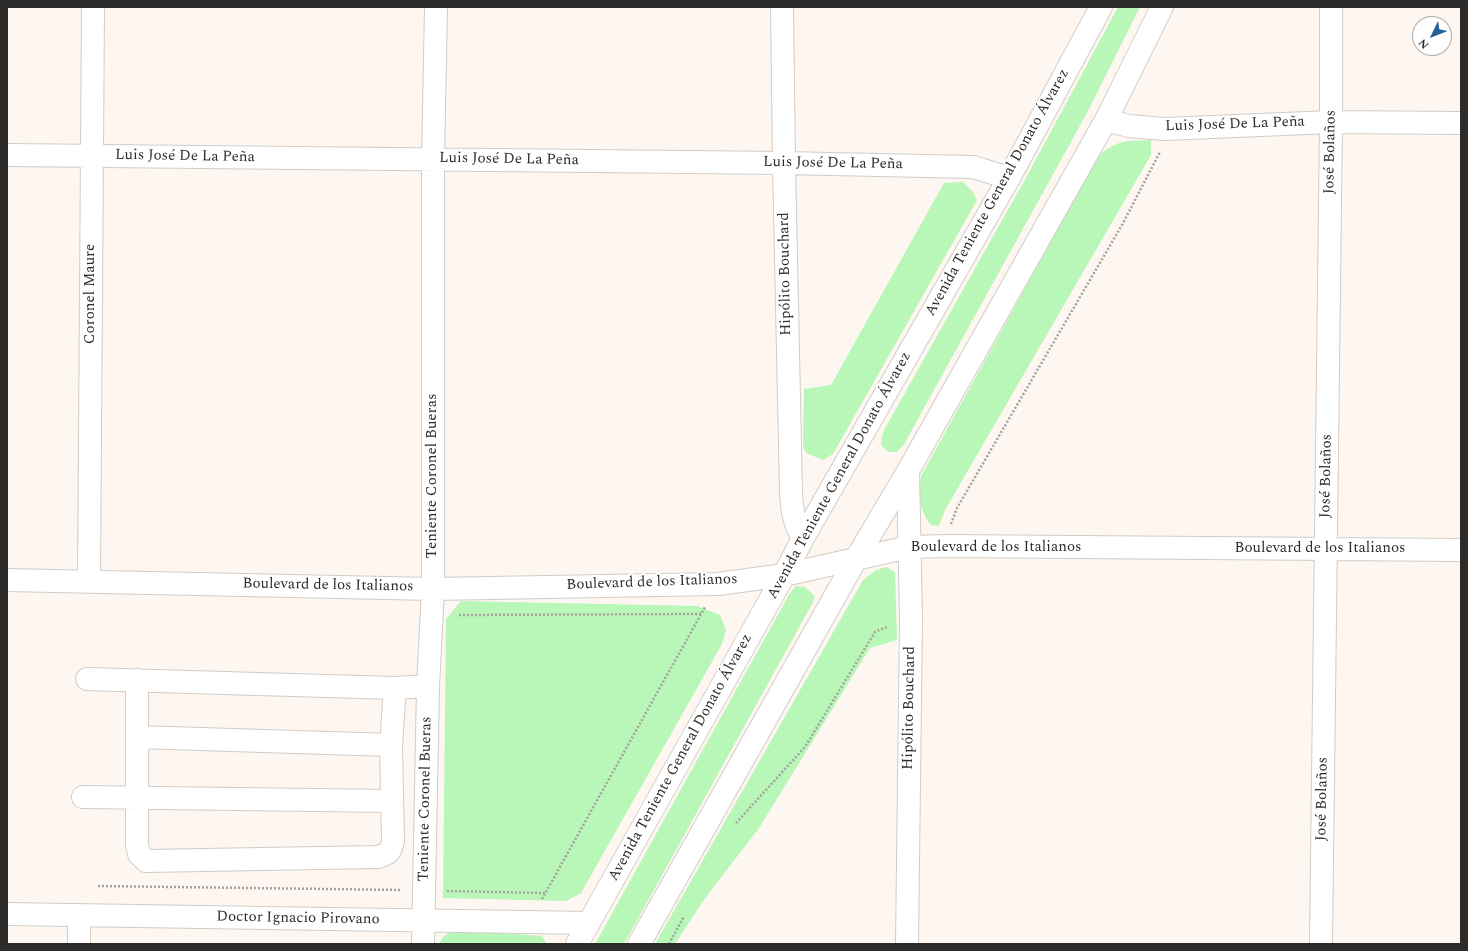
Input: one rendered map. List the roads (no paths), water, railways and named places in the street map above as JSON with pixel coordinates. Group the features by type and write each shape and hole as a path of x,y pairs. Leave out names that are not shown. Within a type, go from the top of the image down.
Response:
{"street":[{"name":"Coronel Maure","path":"89,582 93,7"},
{"name":"Teniente Coronel Bueras","path":"423,944 428,686 433,589 433,160 436,7"},
{"name":"Hipólito Bouchard","path":"782,7 792,508 798,531 803,538"},
{"name":"Avenida Teniente General Donato Álvarez","path":"577,944 784,575 803,538 1009,178 1101,7"},
{"path":"639,944 1106,120 1162,7"},
{"name":"José Bolaños","path":"1322,944 1331,7"},
{"name":"Luis José De La Peña","path":"1106,120 1129,126 1165,129 1331,122 1461,123"},
{"name":"Luis José De La Peña","path":"7,155 784,163 973,167 1009,178"},
{"name":"Hipólito Bouchard","path":"907,944 911,619 908,471"},
{"name":"Boulevard de los Italianos","path":"7,580 433,589 718,584 784,575 909,547 947,546 1461,550"},
{"path":"86,679 395,688 428,686"},
{"path":"137,680 137,845 139,854 146,861 378,857 391,851 393,841 391,802 395,688"},
{"path":"137,737 392,745"},
{"path":"83,797 391,802"},
{"name":"Doctor Ignacio Pirovano","path":"7,914 589,923"},
{"path":"79,944 80,915"}]}
